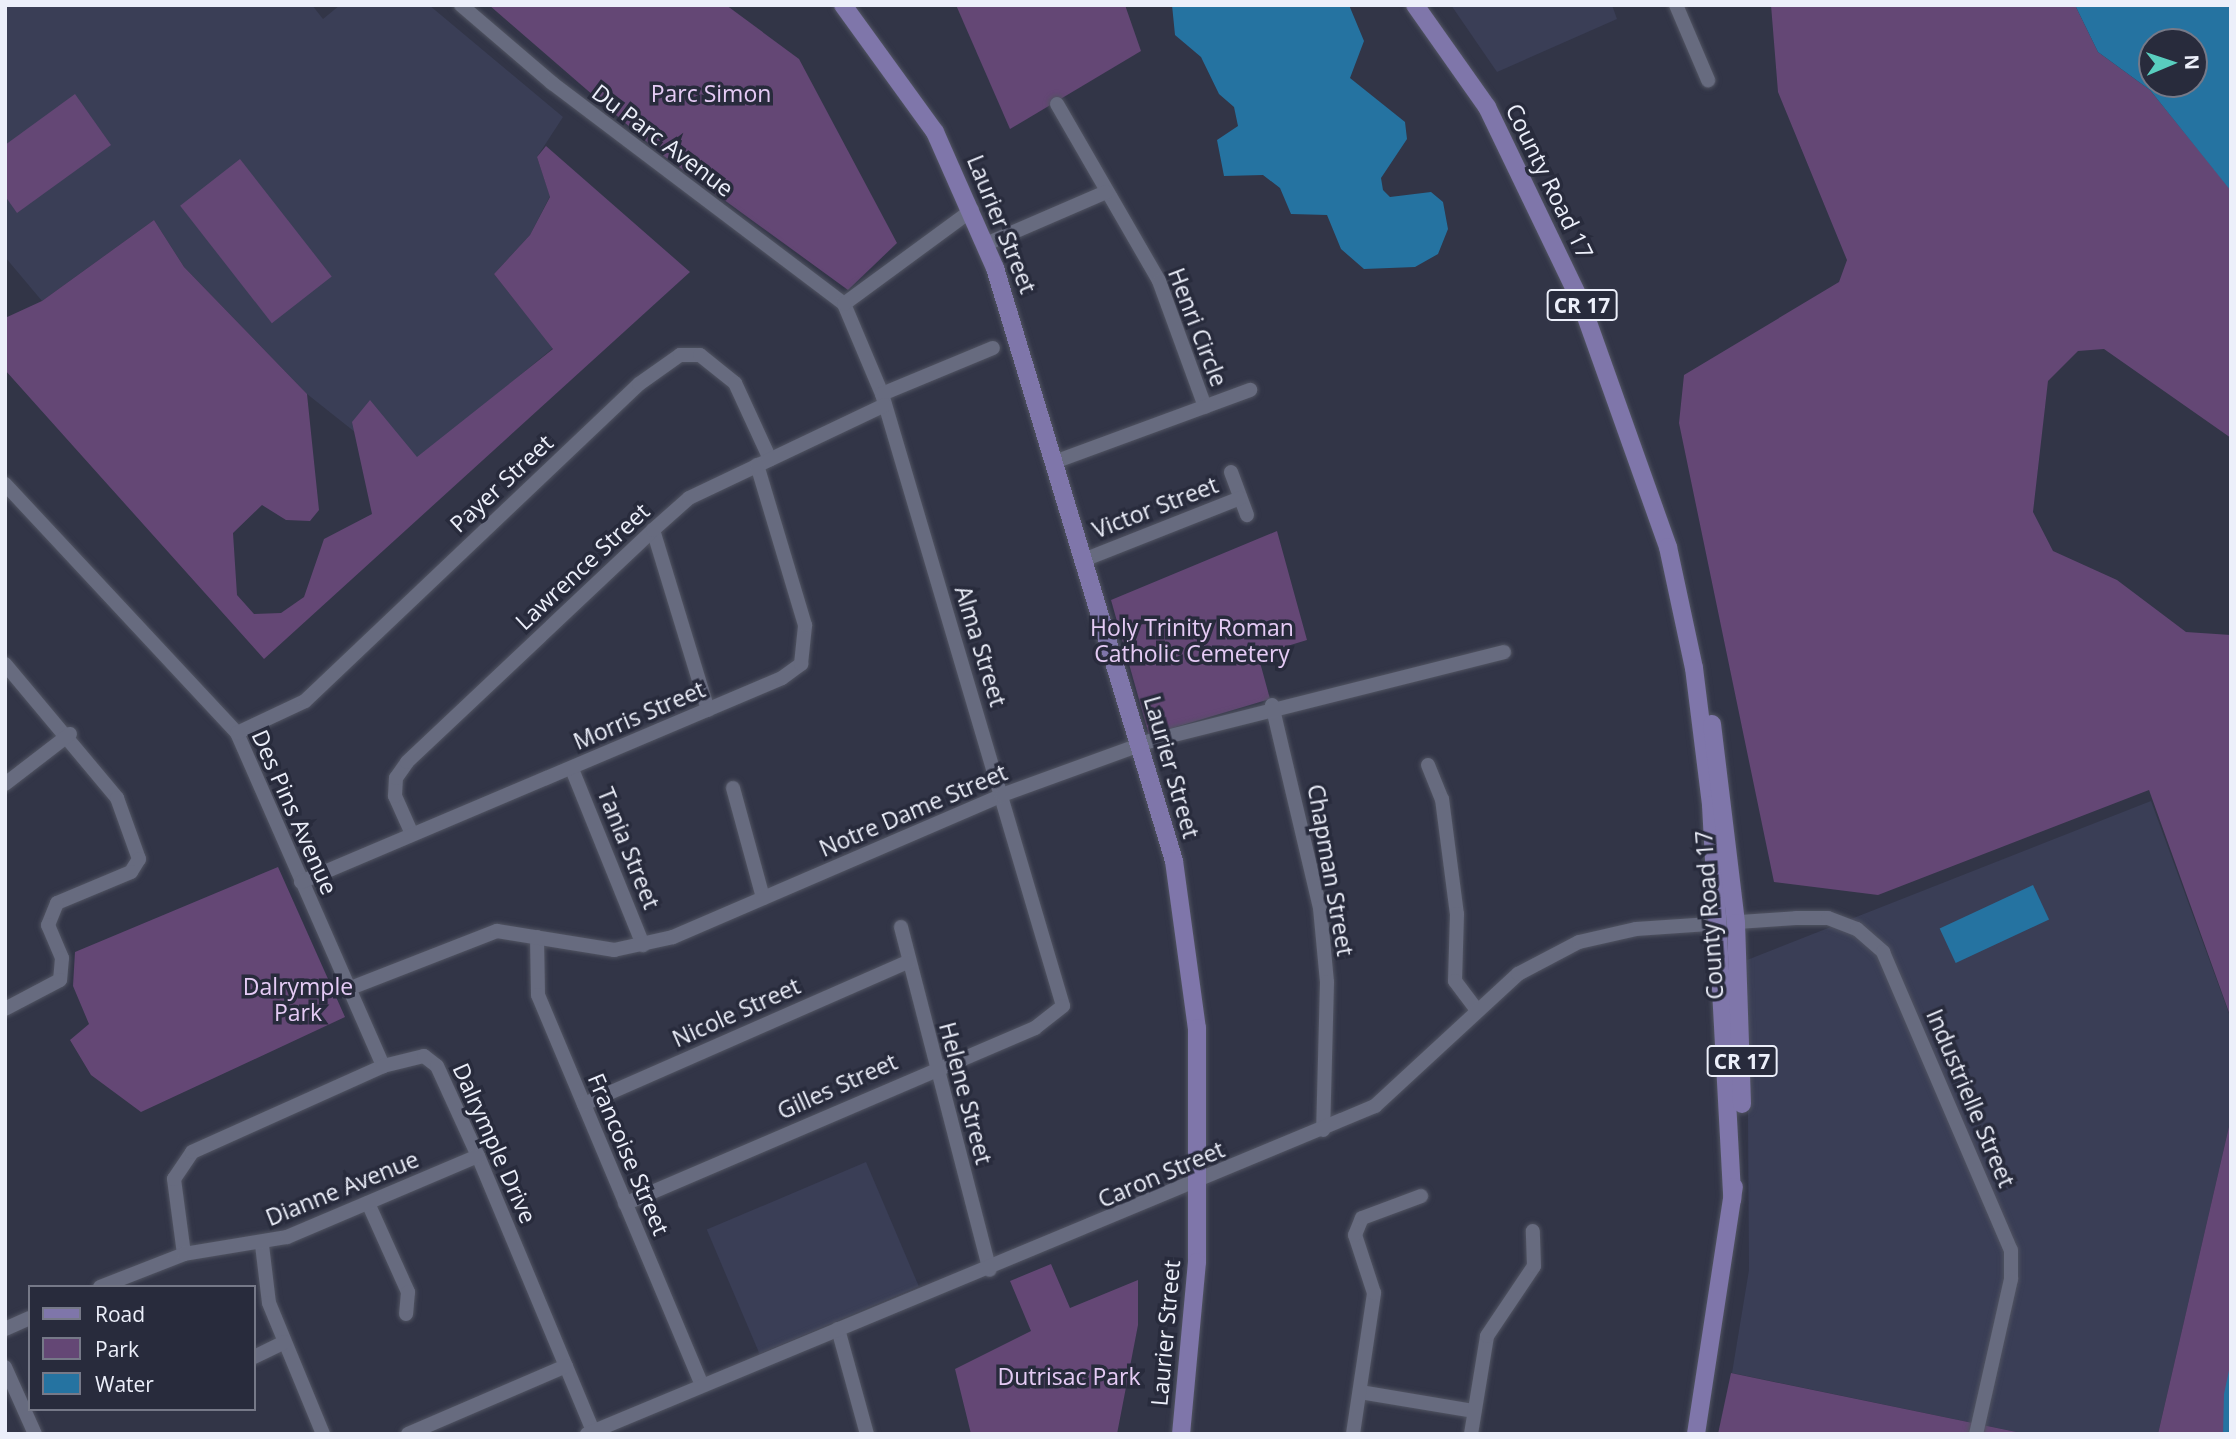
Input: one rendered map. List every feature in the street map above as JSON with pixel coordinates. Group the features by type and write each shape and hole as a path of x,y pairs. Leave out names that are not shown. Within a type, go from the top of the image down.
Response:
{"main road":[{"name":"Laurier Street","path":"843,5 926,117 972,209 986,244 1057,461 1141,744 1185,916 1197,1028 1198,1182 1181,1434"},
{"name":"County Road 17","path":"1415,5 1487,107 1580,300 1668,547 1687,633 1713,724 1742,1096 1732,1199 1696,1434"}],"street":[{"name":"Du Parc Avenue","path":"461,5 552,83 844,304"},
{"path":"1676,5 1708,80"},
{"name":"Henri Circle","path":"1057,104 1159,281 1205,407"},
{"path":"986,244 1106,192"},
{"path":"844,304 972,209"},
{"name":"Alma Street","path":"844,304 884,400 1063,1006"},
{"name":"Lawrence Street","path":"412,834 395,796 396,778 407,762 689,498 993,348"},
{"name":"Payer Street","path":"237,733 305,701 639,384 680,355 700,355 735,383 763,462"},
{"name":"Henri Circle","path":"1057,461 1250,390"},
{"name":"Morris Street","path":"301,882 782,678 801,664 807,646 763,462"},
{"name":"Victor Street","path":"1231,472 1247,515"},
{"name":"Des Pins Avenue","path":"5,484 237,733 383,1066"},
{"name":"Victor Street","path":"1086,559 1240,498"},
{"path":"653,530 708,710"},
{"name":"Notre Dame Street","path":"348,989 473,937 497,931 614,950 643,944 763,898 1002,795 1141,744 1272,705 1503,652"},
{"path":"5,664 70,734 117,798 139,859 131,872 57,904 48,925 62,958 60,981 5,1009"},
{"name":"Chapman Street","path":"1272,705 1320,908 1326,1095 1323,1130"},
{"path":"5,784 70,734"},
{"path":"1428,765 1442,799 1457,914 1455,981 1476,1009"},
{"name":"Tania Street","path":"572,769 643,944"},
{"path":"733,788 763,898"},
{"name":"Industrielle Street","path":"1728,924 1828,918 1857,929 1883,952 2011,1250 2011,1279 1976,1434"},
{"name":"Caron Street","path":"590,1432 838,1329 990,1270 1323,1130 1389,1097 1476,1009 1518,974 1579,943 1636,929 1728,924"},
{"name":"Helene Street","path":"901,927 990,1270"},
{"name":"Francoise Street","path":"537,937 538,995 702,1385"},
{"name":"Nicole Street","path":"584,1104 908,962"},
{"name":"Gilles Street","path":"625,1204 936,1068 1035,1028 1063,1006"},
{"name":"Dalrymple Drive","path":"184,1254 174,1179 192,1152 383,1066 424,1056 437,1066 478,1156 566,1366 590,1432"},
{"name":"Dianne Avenue","path":"105,1285 184,1254 262,1245 478,1156"},
{"path":"1353,1434 1374,1293 1355,1235 1362,1218 1421,1196"},
{"path":"368,1203 408,1293 406,1314"},
{"path":"1471,1434 1487,1336 1534,1266 1533,1231"},
{"path":"262,1245 268,1304 323,1434"},
{"path":"5,1329 28,1319"},
{"path":"838,1329 867,1434"},
{"path":"256,1356 285,1342"},
{"path":"408,1434 566,1366"},
{"path":"5,1367 35,1434"},
{"path":"1360,1392 1474,1411"}],"shaded area":[{"path":"5,5 312,5 323,19 340,5 429,5 563,117 537,157 550,196 530,235 494,274 553,348 404,471 307,394 184,267 154,220 42,301 5,257"},
{"path":"1451,5 1612,5 1617,19 1497,72"},
{"path":"2151,801 2231,1019 2231,1118 2158,1434 2026,1434 1732,1373 1749,1270 1747,960"},
{"path":"866,1162 919,1286 760,1354 707,1230"}],"green space":[{"name":"Parc Simon","path":"489,5 726,5 799,59 897,243 848,290 661,154"},
{"path":"956,5 1125,5 1141,51 1010,129"},
{"path":"1771,5 2075,5 2098,52 2138,81 2138,98 2156,98 2231,190 2231,438 2104,349 2078,351 2048,381 2033,512 2053,551 2117,580 2186,632 2231,635 2231,1018 2149,790 1878,895 1774,882 1679,423 1684,375 1839,282 1847,260 1778,92"},
{"path":"75,94 111,145 17,213 5,196 5,145"},
{"path":"546,146 690,272 264,659 5,370 5,318 42,301 154,220 184,267 307,394 319,510 310,521 286,520 262,505 233,533 237,595 254,614 281,613 304,597 324,539 372,514 352,422 370,400 417,457 553,349 494,274 530,235 550,197 537,157"},
{"path":"240,159 332,276 272,323 180,206"},
{"name":"Holy Trinity Roman Catholic Cemetery","path":"1277,531 1307,640 1258,655 1270,699 1149,735 1111,600"},
{"name":"Dalrymple Park","path":"278,867 345,1017 141,1112 91,1075 70,1040 89,1024 73,986 75,952"},
{"path":"2231,1118 2231,1361 2223,1434 2158,1434"},
{"name":"Dutrisac Park","path":"1051,1264 1070,1308 1138,1280 1138,1325 1117,1434 971,1434 955,1369 1031,1331 1010,1281"},
{"path":"1731,1373 2026,1434 1718,1434"}],"water":[{"path":"1172,5 1349,5 1364,41 1350,78 1405,122 1407,139 1381,178 1383,190 1390,197 1431,192 1443,202 1448,229 1438,254 1415,267 1364,269 1341,249 1327,215 1291,214 1280,188 1263,175 1224,176 1217,140 1238,126 1234,107 1219,94 1201,57 1175,35"},
{"path":"2075,5 2231,5 2231,191 2156,98 2208,98 2208,28 2138,28 2138,81 2098,52"},
{"path":"2033,885 2049,919 1956,963 1940,929"},
{"path":"2231,1361 2231,1434 2223,1434 2224,1394"}]}
